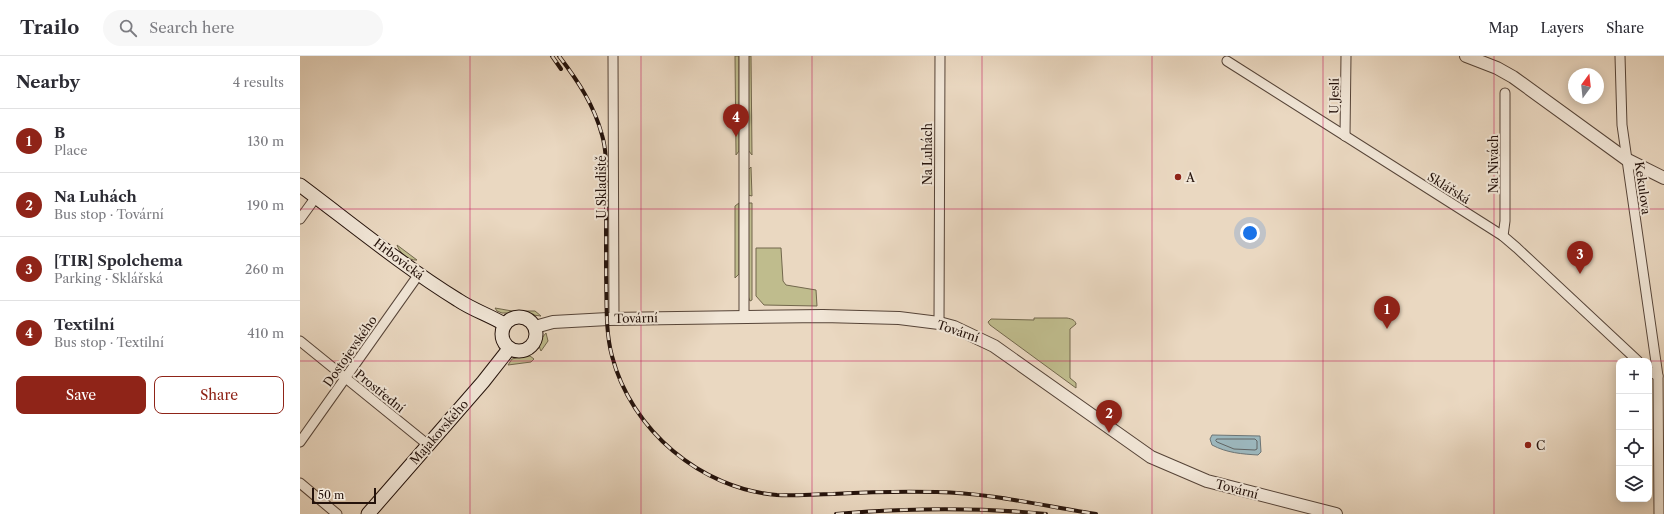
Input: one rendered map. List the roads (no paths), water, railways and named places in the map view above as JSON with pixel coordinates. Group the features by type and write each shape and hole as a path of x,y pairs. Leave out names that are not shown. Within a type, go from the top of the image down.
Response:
{"main road":[{"name":"Hrbovická","path":"300,185 419,274 460,302 504,324"},
{"path":"518,317 528,320 535,327 536,336 534,342 529,348 522,351 516,352 509,348 502,339 501,332 504,324 510,319 518,317"},
{"name":"Majakovského","path":"368,514 483,382 509,348"}],"street":[{"name":"U Skladiště","path":"613,56 614,318"},
{"path":"744,56 744,317"},
{"name":"Na Luhách","path":"939,323 940,56"},
{"name":"U Jeslí","path":"1345,136 1346,56"},
{"path":"1466,56 1497,68 1514,77 1626,159 1664,178"},
{"name":"Kekulova","path":"1620,56 1622,125 1626,159 1658,376 1660,514"},
{"name":"Sklářská","path":"1227,61 1502,236 1517,248 1635,358"},
{"name":"Na Nivách","path":"1502,236 1505,221 1505,93"},
{"path":"300,219 316,197"},
{"name":"Dostojevského","path":"300,442 419,274"},
{"name":"Tovární","path":"535,327 553,322 614,318 866,316 939,323 970,334 994,346 1151,457 1207,481 1336,514"},
{"name":"Prostřední","path":"300,342 428,444"},
{"path":"1652,373 1658,376"},
{"path":"300,483 337,514"}],"water":[{"path":"1212,435 1260,436 1261,452 1258,455 1240,454 1223,450 1212,445 1210,439"}],"railway":[{"path":"552,56 561,69"},
{"path":"559,56 579,84 590,103 604,141 606,168 607,315 608,336 612,356 621,383 635,408 653,431 673,451 696,468 722,481 749,490 777,495 872,492 957,493 997,497 1096,514"},
{"path":"836,514 888,510 941,509 994,510 1046,514"}],"place":[{"name":"Textilní","path":"736,137"},
{"name":"A","path":"1178,177"},
{"name":"[TIR] Spolchema","path":"1580,274"},
{"name":"B","path":"1387,329"},
{"name":"Na Luhách","path":"1109,433"},
{"name":"C","path":"1528,445"}]}
